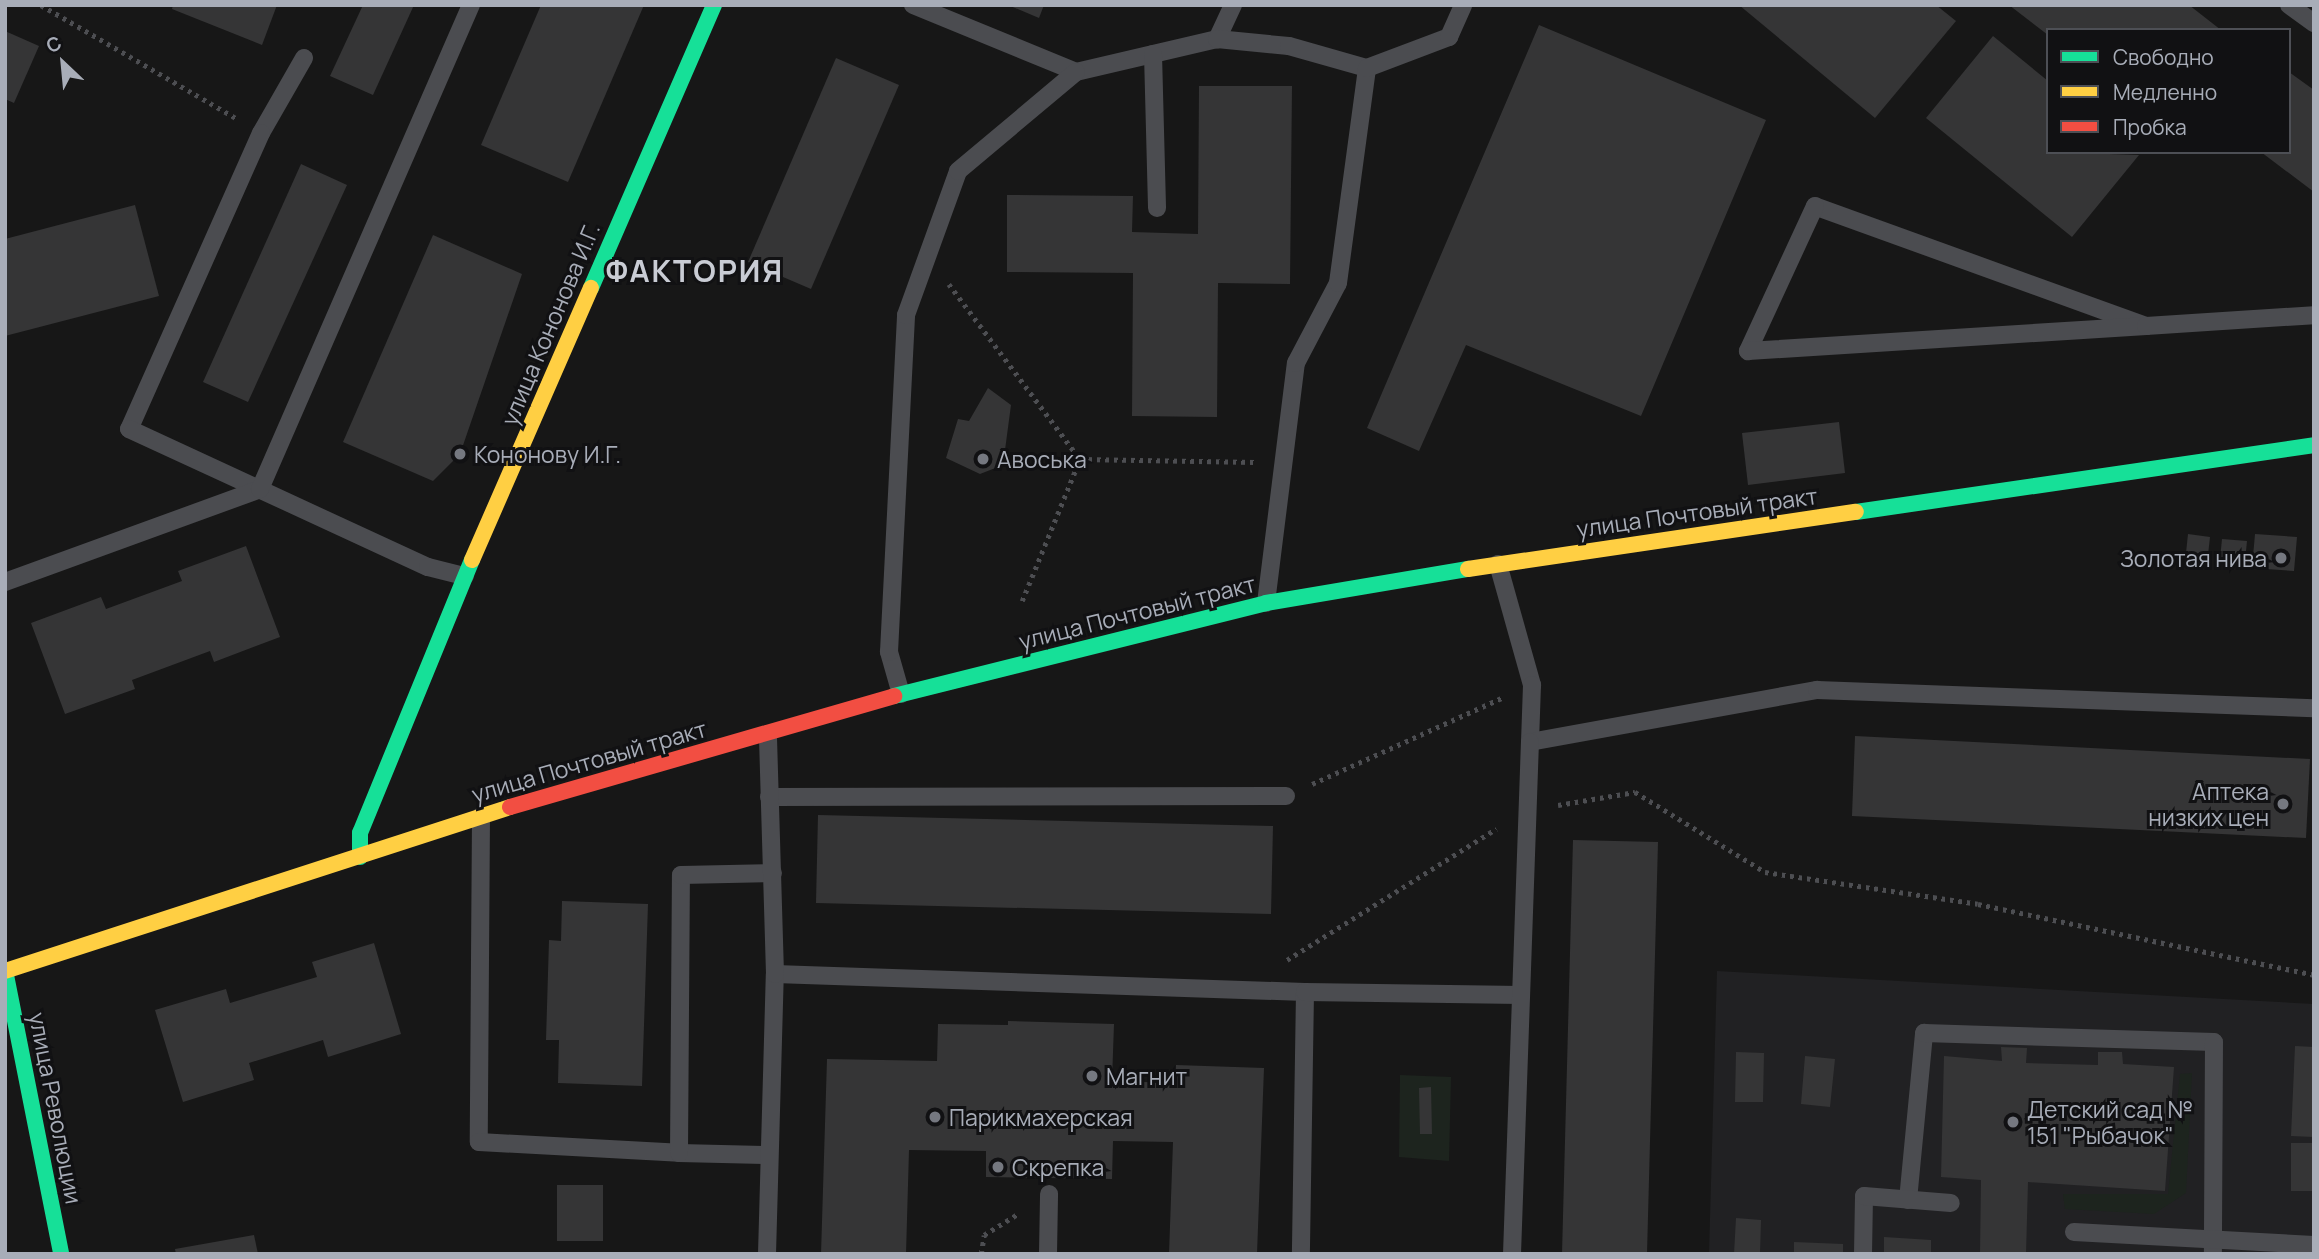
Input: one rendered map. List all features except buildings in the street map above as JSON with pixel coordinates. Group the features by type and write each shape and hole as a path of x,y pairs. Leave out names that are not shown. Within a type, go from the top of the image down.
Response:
{"street":[{"name":"улица Кононова И.Г.","path":"360,858 360,833 465,576 714,5"},
{"name":"улица Почтовый тракт","path":"6,971 360,858 481,816 901,694 1266,603 1498,564 2314,445"},
{"name":"улица Революции","path":"6,971 61,1254"}],"lane":[{"path":"5,582 260,489 471,5"},
{"path":"913,5 1076,72"},
{"path":"1217,39 1233,5"},
{"path":"901,694 889,652 906,315 958,171 1076,72 1217,39 1289,46 1367,68 1449,37 1463,5"},
{"path":"2289,5 2314,23"},
{"path":"1153,54 1157,208"},
{"path":"304,58 261,133 129,429 428,567 465,576"},
{"path":"1266,603 1296,363 1338,283 1367,68"},
{"path":"2146,326 1815,206 1748,351 2132,327 2314,315"},
{"path":"1498,564 1532,685 1512,1254"},
{"path":"1530,742 1817,690 2314,708"},
{"path":"767,1254 775,974 768,734"},
{"path":"769,797 1286,796"},
{"path":"481,816 479,1142 679,1153 768,1154"},
{"path":"679,1153 681,875 773,873"},
{"path":"775,974 1305,992 1521,995"},
{"path":"1301,1254 1305,992"},
{"path":"1908,1200 1924,1033 2214,1042 2213,1245"},
{"path":"1048,1254 1049,1194"},
{"path":"1863,1254 1864,1196 1951,1203"},
{"path":"2074,1232 2213,1245 2314,1245"}],"path":[{"path":"41,5 261,133"},
{"path":"927,256 1080,459"},
{"path":"1080,459 1284,463"},
{"path":"1022,601 1080,459"},
{"path":"1286,796 1532,685"},
{"path":"1242,989 1528,809 1635,792 1765,872 1978,904 2314,975"},
{"path":"981,1254 984,1236 1049,1194"}],"shaded area":[{"name":"Детский сад № 151 \"Рыбачок\"","path":"1717,971 2314,1004 2313,1254 1709,1254"},
{"path":"2192,1073 2186,1193 2154,1214 2065,1209 2063,1194 2168,1194 2180,1074"},
{"path":"1400,1075 1451,1077 1449,1161 1399,1157"}],"traffic: fast":[{"path":"591,288 714,5"},
{"path":"1856,512 2314,445"},
{"path":"360,857 360,833 472,560"},
{"path":"894,696 1266,603 1468,569"},
{"path":"5,970 61,1254"}],"traffic: slow":[{"path":"472,560 591,288"},
{"path":"1468,569 1856,512"},
{"path":"5,971 510,807"}],"traffic: jam":[{"path":"510,807 894,696"}],"place":[{"name":"Кононову И.Г.","path":"460,454"},
{"name":"Авоська","path":"983,459"},
{"name":"Золотая нива","path":"2281,558"},
{"name":"Аптека низких цен","path":"2283,804"},
{"name":"Магнит","path":"1092,1076"},
{"name":"Парикмахерская","path":"935,1117"},
{"name":"Детский сад № 151 \"Рыбачок\"","path":"2013,1122"},
{"name":"Скрепка","path":"998,1167"}],"district":[{"name":"ФАКТОРИЯ","path":"695,271"}]}
